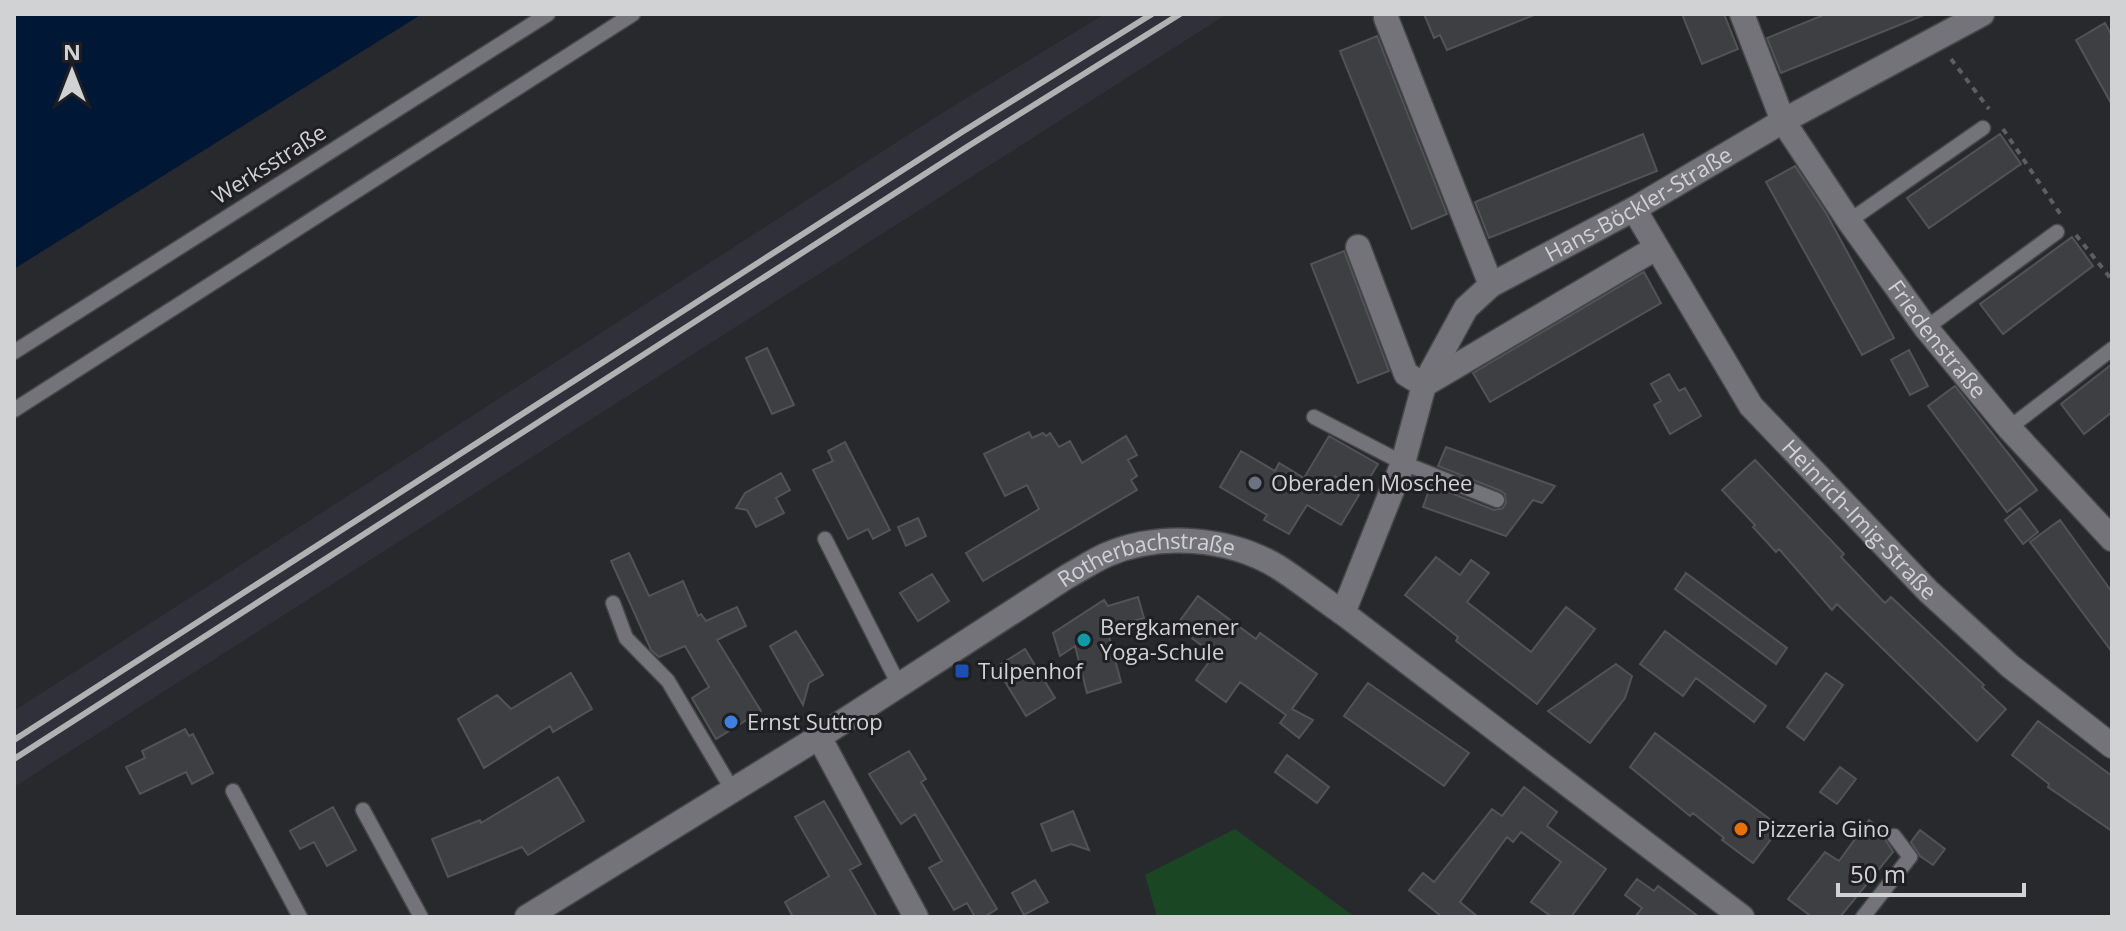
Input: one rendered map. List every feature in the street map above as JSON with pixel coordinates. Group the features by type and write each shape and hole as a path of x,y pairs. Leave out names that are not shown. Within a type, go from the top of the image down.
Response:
{"street":[{"path":"1742,14 1783,121"},
{"name":"Hans-Böckler-Straße","path":"1343,613 1403,463 1424,385 1466,308 1491,285 1634,209 1783,121 1982,14"},
{"path":"1387,16 1491,285"},
{"name":"Friedenstraße","path":"1783,121 1849,221 1926,328 2009,428 2108,527"},
{"name":"Heinrich-Imig-Straße","path":"1634,209 1751,406 1928,591 2010,666 2112,746"},
{"path":"1358,247 1406,374 1424,385 1656,248"},
{"name":"Rotherbachstraße","path":"534,915 819,737 1068,576 1106,555 1163,541 1204,543 1246,552 1278,567 1343,613 1742,917"},
{"path":"819,737 916,917"}],"lane":[{"name":"Werksstraße","path":"14,352 548,14"},
{"path":"14,410 633,14"},
{"path":"1849,221 1983,128"},
{"path":"1926,328 2057,232"},
{"path":"2009,428 2112,349"},
{"path":"1314,417 1403,463 1497,500"},
{"path":"825,539 899,685"},
{"path":"613,603 626,638 668,681 733,791"},
{"path":"233,791 300,917"},
{"path":"363,810 421,917"},
{"path":"1863,917 1910,857 1894,836"}],"path":[{"path":"1936,39 2068,224 2112,280"}],"shaded area":[{"path":"1105,14 1227,14 14,787 14,711 942,113"}],"green space":[{"path":"1235,829 1355,917 1157,917 1145,875"}],"water":[{"path":"14,14 422,14 14,269"}],"building":[{"path":"1424,14 1534,15 1447,50 1440,35 1434,38"},
{"path":"1682,14 1724,14 1738,49 1702,64"},
{"path":"1826,14 1924,15 1781,73 1767,38"},
{"path":"2105,23 2112,36 2112,105 2076,40"},
{"path":"1377,36 1447,214 1412,229 1340,51"},
{"path":"1643,134 1657,171 1489,238 1475,202"},
{"path":"2000,134 2021,164 1929,228 1907,198"},
{"path":"1795,166 1826,213 1894,338 1862,355 1766,182"},
{"path":"2072,237 2093,266 2003,334 1980,304"},
{"path":"1344,251 1389,371 1358,383 1311,264"},
{"path":"1644,272 1661,303 1490,402 1473,373"},
{"path":"767,348 794,405 772,414 746,358"},
{"path":"1909,350 1928,386 1910,395 1891,360"},
{"path":"2112,364 2112,412 2084,434 2061,404"},
{"path":"1669,374 1679,391 1685,388 1701,416 1670,434 1654,405 1661,401 1651,384"},
{"path":"1955,386 2037,490 2007,512 1928,406"},
{"path":"1029,432 1032,438 1050,433 1059,447 1070,441 1082,463 1126,436 1137,455 1128,460 1137,476 1131,480 1137,490 983,581 966,553 1039,509 1027,485 1005,496 984,454"},
{"name":"Oberaden Moschee","path":"1329,436 1378,464 1364,487 1334,476 1359,495 1341,525 1307,505 1289,534 1264,520 1267,515 1220,487 1241,451 1275,471 1279,463 1304,478"},
{"path":"845,442 890,530 873,539 868,529 848,539 813,470 833,461 828,451"},
{"path":"1446,447 1555,486 1542,503 1533,500 1506,536 1423,507 1431,485 1494,510 1503,508 1506,503 1505,494 1501,491 1438,466"},
{"path":"1755,460 1844,554 1841,557 1885,603 1891,597 2006,709 1977,741 1837,604 1832,610 1722,490"},
{"path":"781,473 790,490 776,498 784,513 756,527 747,510 736,508 745,493"},
{"path":"2020,508 2038,532 2023,544 2005,520"},
{"path":"918,518 926,536 906,546 898,527"},
{"path":"2060,520 2112,592 2112,652 2030,542"},
{"path":"629,553 649,596 683,581 698,616 701,614 706,621 737,607 746,626 717,640 761,711 716,739 692,698 709,687 685,646 659,657 651,650 611,561"},
{"path":"1436,557 1460,575 1471,560 1489,573 1467,602 1531,652 1566,607 1595,629 1537,704 1456,641 1458,637 1405,595"},
{"path":"1686,573 1787,648 1776,664 1675,589"},
{"path":"932,574 949,601 918,621 900,593"},
{"path":"1198,596 1256,639 1260,633 1317,674 1292,709 1313,720 1299,738 1280,723 1286,715 1240,682 1226,702 1196,680 1214,655 1176,626"},
{"name":"Bergkamener Yoga-Schule","path":"1138,597 1144,618 1122,624 1108,633 1121,682 1087,693 1075,646 1060,656 1053,633 1104,600 1108,606"},
{"path":"796,631 823,675 809,683 803,705 770,646"},
{"path":"1665,631 1766,706 1754,722 1696,678 1683,696 1640,664"},
{"path":"1025,649 1055,698 1026,716 996,667"},
{"path":"1616,664 1632,676 1625,698 1590,743 1548,711"},
{"path":"571,673 592,709 553,732 550,726 484,768 458,719 497,695 511,709"},
{"path":"1826,673 1843,685 1804,740 1787,727"},
{"path":"1368,683 1469,753 1444,786 1344,716"},
{"path":"2038,721 2112,776 2112,831 2048,787 2049,784 2012,755"},
{"path":"185,729 189,736 193,734 213,773 192,784 186,772 140,794 126,767 145,758 142,751"},
{"path":"1655,733 1780,827 1753,863 1693,813 1690,816 1630,767"},
{"path":"909,751 926,779 921,782 997,909 984,917 975,917 967,903 954,910 929,868 942,861 915,814 901,824 869,774"},
{"path":"1287,755 1329,787 1317,803 1275,772"},
{"path":"1840,767 1856,779 1837,804 1820,792"},
{"path":"558,777 584,821 528,855 522,847 448,877 432,839 480,820 481,823"},
{"path":"1524,787 1557,812 1547,826 1606,869 1571,917 1552,917 1531,902 1561,862 1521,832 1513,842 1507,837 1460,902 1478,917 1442,917 1409,890 1423,873 1434,882 1492,809 1502,816"},
{"path":"824,801 861,864 850,870 877,917 793,917 785,902 829,876 795,817"},
{"path":"333,807 356,850 327,866 314,842 300,849 290,831"},
{"path":"1073,811 1089,850 1071,844 1052,851 1041,824"},
{"path":"1869,820 1885,833 1893,852 1840,917 1812,917 1788,899 1825,852 1839,861"},
{"path":"1920,830 1945,849 1933,865 1920,856 1911,842"},
{"path":"1637,879 1654,891 1658,886 1699,917 1635,917 1642,908 1625,895"},
{"path":"1035,880 1048,902 1024,915 1012,893"}],"railway":[{"path":"14,740 962,132 1152,14"},
{"path":"14,759 970,145 1180,14"}],"place":[{"name":"Oberaden Moschee","path":"1255,483"},
{"name":"Bergkamener Yoga-Schule","path":"1084,640"},
{"name":"Tulpenhof","path":"962,671"},
{"name":"Ernst Suttrop","path":"731,722"},
{"name":"Pizzeria Gino","path":"1741,829"}]}
